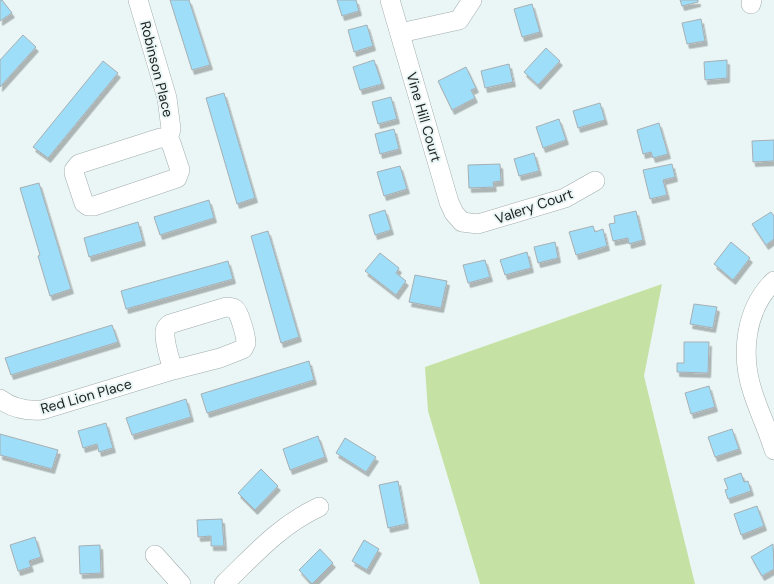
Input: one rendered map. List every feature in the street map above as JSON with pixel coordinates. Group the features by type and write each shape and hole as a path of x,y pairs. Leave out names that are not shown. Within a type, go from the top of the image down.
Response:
{"street":[{"name":"Robinson Place","path":"138,0 168,98 171,129 168,139"},
{"name":"Vine Hill Court","path":"390,0 449,202 458,218 462,222 471,224"},
{"path":"400,33 459,20 472,0"},
{"name":"Robinson Place","path":"160,138 168,139 171,143 180,170 176,179 94,206 88,206 84,203 74,173 74,170 79,164 160,138"},
{"name":"Valery Court","path":"471,224 488,222 565,198 595,181"},
{"path":"774,281 762,294 756,305 747,336 749,380 753,392 770,426 774,450"},
{"name":"Red Lion Place","path":"0,399 18,408 42,410 173,370"},
{"path":"224,584 285,527 297,518 319,507"},
{"path":"155,555 180,584"}],"green space":[{"path":"662,284 644,376 695,584 480,584 428,411 425,367"}],"building":[{"path":"0,0 2,0 12,13 0,21"},
{"path":"170,0 189,0 210,65 192,70"},
{"path":"337,0 356,0 359,11 342,16"},
{"path":"680,0 698,0 698,2 682,6"},
{"path":"532,4 540,32 522,37 514,9"},
{"path":"701,19 705,41 687,44 682,23"},
{"path":"367,25 373,46 354,52 348,30"},
{"path":"23,35 36,47 0,87 0,60"},
{"path":"546,48 560,61 538,85 524,72"},
{"path":"374,60 382,84 360,90 353,67"},
{"path":"727,60 727,78 705,80 704,62"},
{"path":"103,61 118,73 48,158 33,147"},
{"path":"509,64 513,82 485,88 481,71"},
{"path":"466,67 476,88 471,90 475,98 452,110 438,81"},
{"path":"224,93 255,198 237,204 206,98"},
{"path":"391,97 397,119 378,124 372,102"},
{"path":"600,103 605,120 578,128 573,111"},
{"path":"559,119 566,140 543,148 536,127"},
{"path":"659,123 668,154 653,158 651,152 643,154 637,130"},
{"path":"394,129 399,149 380,154 375,134"},
{"path":"774,140 774,161 753,162 752,141"},
{"path":"534,153 539,171 519,176 514,159"},
{"path":"500,164 501,181 493,182 494,187 469,188 468,165"},
{"path":"672,164 675,177 663,180 667,195 650,199 643,170"},
{"path":"400,166 407,189 384,196 377,172"},
{"path":"39,183 71,289 50,296 38,256 40,255 20,188"},
{"path":"209,200 214,218 160,235 154,217"},
{"path":"385,210 391,230 375,235 369,215"},
{"path":"636,211 643,240 629,244 628,238 613,241 609,224 615,223 614,216"},
{"path":"771,212 774,216 774,239 766,245 752,224"},
{"path":"138,222 143,241 89,257 84,238"},
{"path":"593,226 595,232 603,229 607,246 576,255 569,232"},
{"path":"268,231 299,337 281,343 251,236"},
{"path":"555,242 558,258 538,263 534,247"},
{"path":"731,242 750,258 733,280 714,264"},
{"path":"527,252 531,268 505,275 500,260"},
{"path":"380,253 399,268 396,273 406,281 396,295 365,271"},
{"path":"485,260 490,277 468,283 463,265"},
{"path":"228,261 233,279 126,309 121,291"},
{"path":"415,275 447,281 441,308 409,302"},
{"path":"694,304 717,307 713,328 690,324"},
{"path":"112,325 118,342 11,375 5,358"},
{"path":"684,342 709,342 708,373 677,372 677,363 684,363"},
{"path":"309,361 314,380 207,413 201,394"},
{"path":"709,386 715,407 691,414 685,393"},
{"path":"186,399 191,417 132,435 126,418"},
{"path":"106,423 113,448 99,452 97,444 83,448 78,431"},
{"path":"732,429 739,449 715,457 708,437"},
{"path":"0,434 58,450 52,469 0,455"},
{"path":"318,436 325,457 290,470 283,449"},
{"path":"345,438 376,457 366,472 336,453"},
{"path":"261,469 278,486 255,510 238,493"},
{"path":"741,473 744,482 748,481 751,491 728,499 725,490 728,489 724,479"},
{"path":"398,481 406,524 388,528 379,485"},
{"path":"757,506 764,526 741,535 734,514"},
{"path":"222,519 224,546 211,546 211,536 198,537 197,520"},
{"path":"35,537 41,557 29,561 31,567 18,571 10,545"},
{"path":"364,540 379,549 367,570 352,561"},
{"path":"773,544 774,569 762,576 751,557"},
{"path":"100,545 101,573 80,574 79,546"},
{"path":"320,549 333,563 312,584 299,570"}]}
